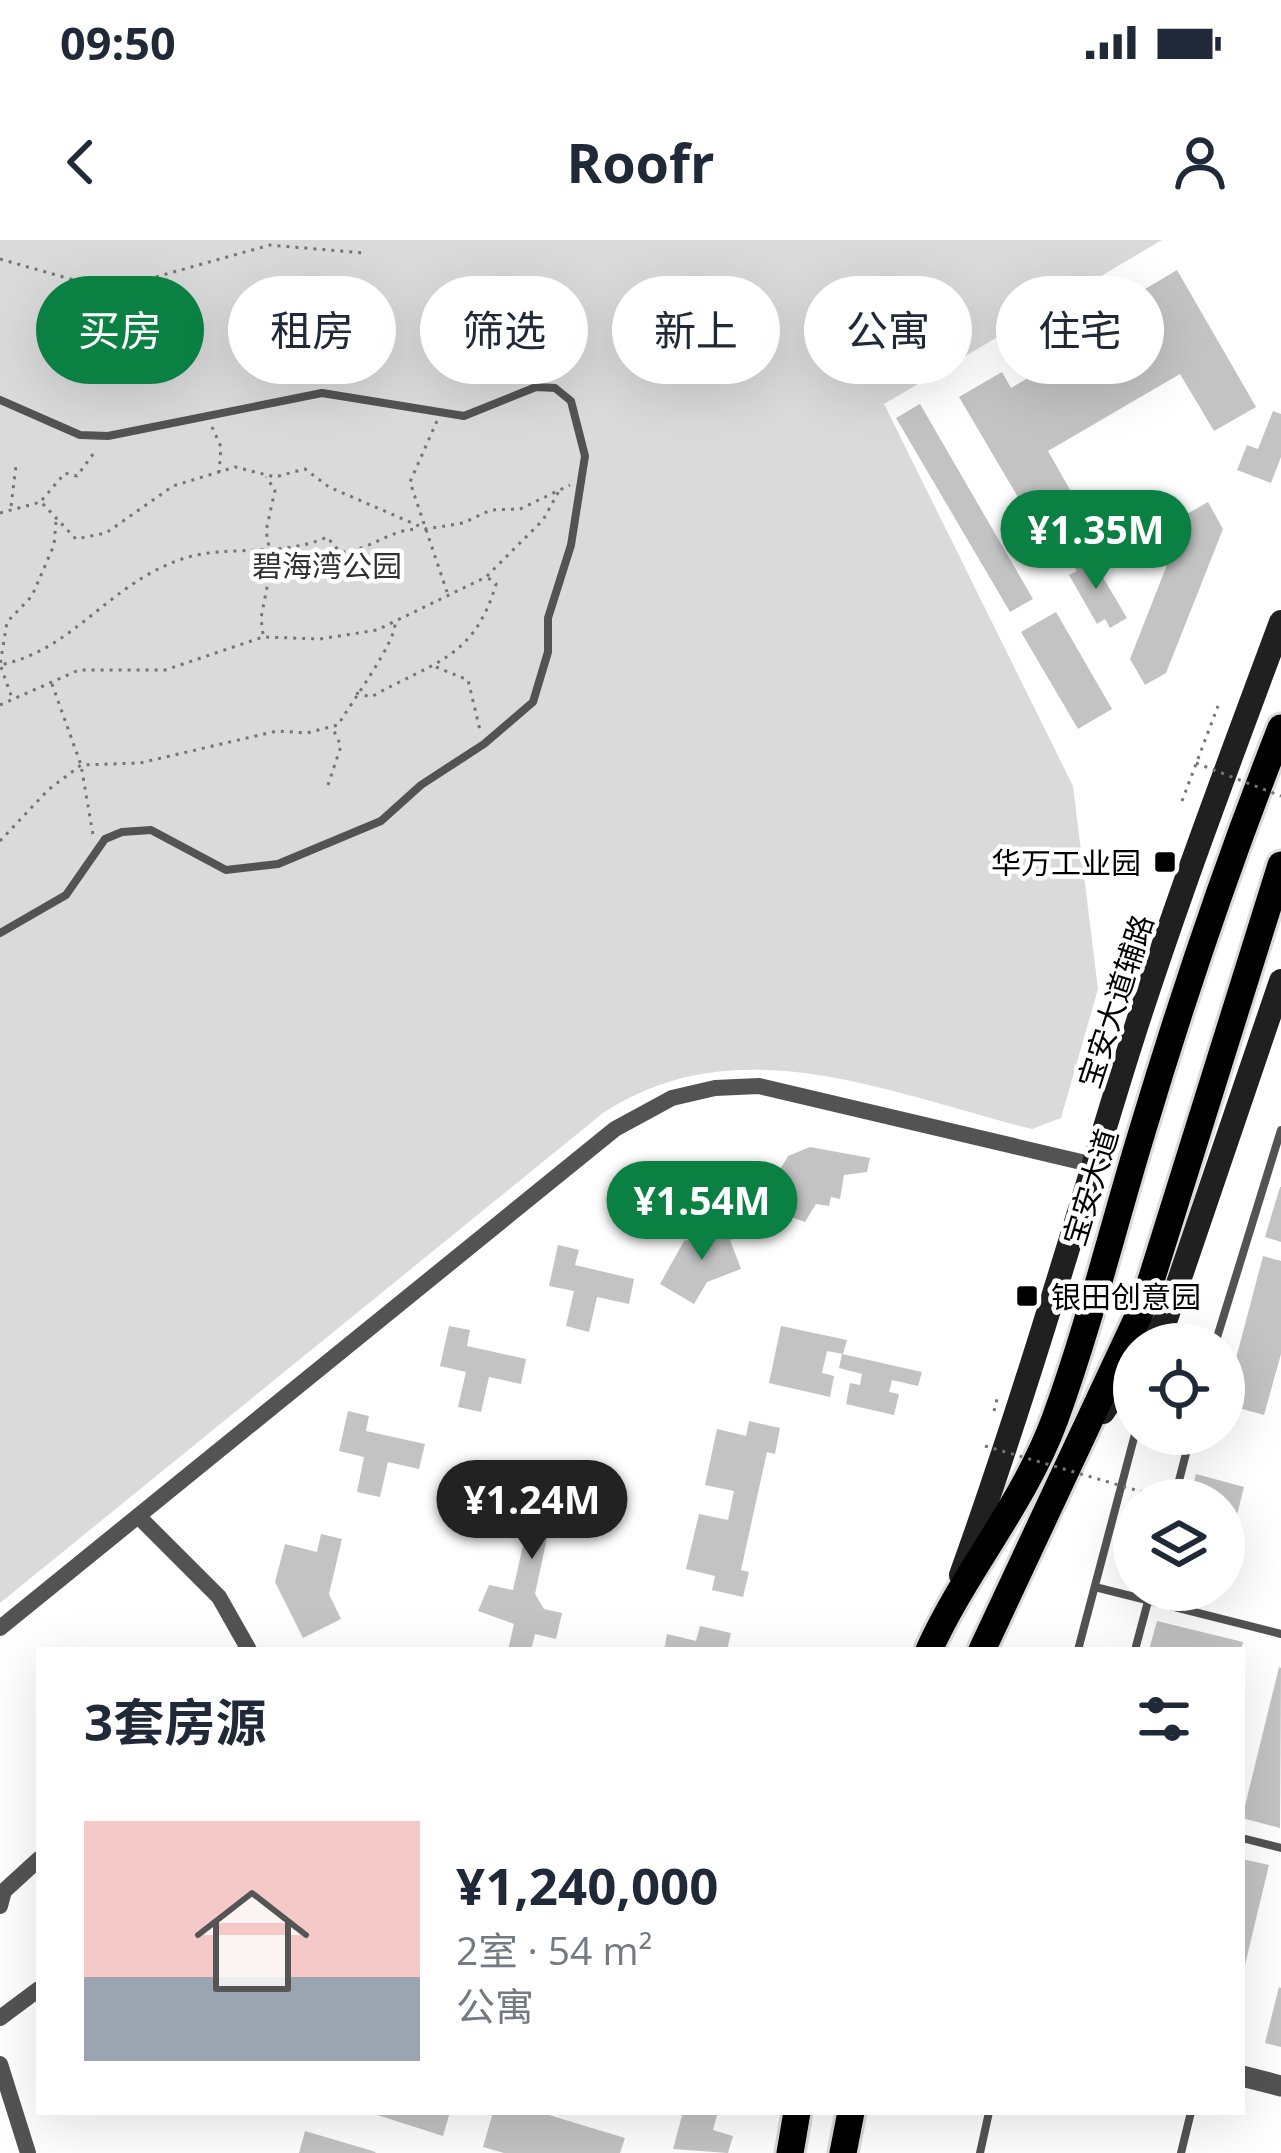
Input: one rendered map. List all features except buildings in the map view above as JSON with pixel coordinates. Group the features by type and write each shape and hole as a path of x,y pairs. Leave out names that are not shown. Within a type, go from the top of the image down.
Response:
{"main road":[{"name":"宝安大道辅路","path":"949,1608 1025,1398 1180,901 1281,622"},
{"name":"宝安大道","path":"930,1647 949,1608 1021,1498 1055,1418 1165,1058 1235,845 1281,728"},
{"path":"983,1647 1143,1306 1281,865"},
{"path":"1165,1323 1281,982"},
{"path":"1085,1438 1113,1397"},
{"path":"790,2153 796,2115"},
{"path":"843,2153 849,2115"}],"street":[{"path":"0,1628 615,1129 672,1098 736,1086 780,1088 1094,1165"},
{"path":"139,1517 219,1598 247,1647"},
{"path":"0,1906 4,1891 36,1862"},
{"path":"0,2018 36,1991"},
{"path":"0,2064 28,2153"},
{"path":"1245,2077 1281,2086"}],"lane":[{"path":"0,400 80,435 108,436 189,416 322,393 464,416 536,387 555,388 571,401 585,456 533,702 484,744 421,785 381,821 278,864 246,870 211,866 151,830 122,832 99,847 66,895 0,933"},
{"path":"1221,1323 1281,1130"},
{"path":"1079,1647 1130,1455"},
{"path":"1095,1587 1113,1590"},
{"path":"1137,1647 1146,1611"},
{"path":"1204,1611 1281,1634"},
{"path":"1245,1839 1281,1848"},
{"path":"980,2153 988,2115"},
{"path":"1180,2153 1190,2115"}],"path":[{"path":"0,259 109,290 270,245 364,253"},
{"path":"440,414 410,482 447,594"},
{"path":"189,416 214,428 221,447 218,473"},
{"path":"0,513 11,506 41,502 65,472 76,476 108,436"},
{"path":"11,506 16,466"},
{"path":"41,502 76,539 106,533 173,486 235,467 265,475 305,469 329,487 426,530"},
{"path":"263,637 261,618 272,581 267,548 275,490 265,475"},
{"path":"56,521 54,545 32,596 8,622 0,665 57,646 100,603 187,556 304,548 327,537 340,552 356,551 398,529 463,524 491,510 520,508 582,478"},
{"path":"0,705 52,682 104,667 165,670 263,637 360,635 395,622 486,577 543,520 560,491"},
{"path":"354,692 371,697 435,667 467,645 487,614 496,584 486,577"},
{"path":"0,841 48,790 81,765 140,763 277,731 307,734 332,728 354,692 381,662 397,632 395,622"},
{"path":"0,666 13,700"},
{"path":"435,667 468,680 484,744"},
{"path":"52,682 81,765 86,817 99,847"},
{"path":"1182,801 1218,706"},
{"path":"328,785 341,746 332,728"},
{"path":"1196,763 1281,796"},
{"path":"986,1446 1113,1483"}],"green space":[{"name":"碧海湾公园","path":"0,240 1162,240 1101,276 996,276 996,338 972,352 972,276 804,276 804,384 918,384 884,404 1073,786 1098,989 1061,1118 1032,1129 815,1074 707,1073 654,1087 603,1113 0,1603"}],"place":[{"name":"华万工业园","path":"1165,862"},
{"name":"银田创意园","path":"1027,1296"}]}
